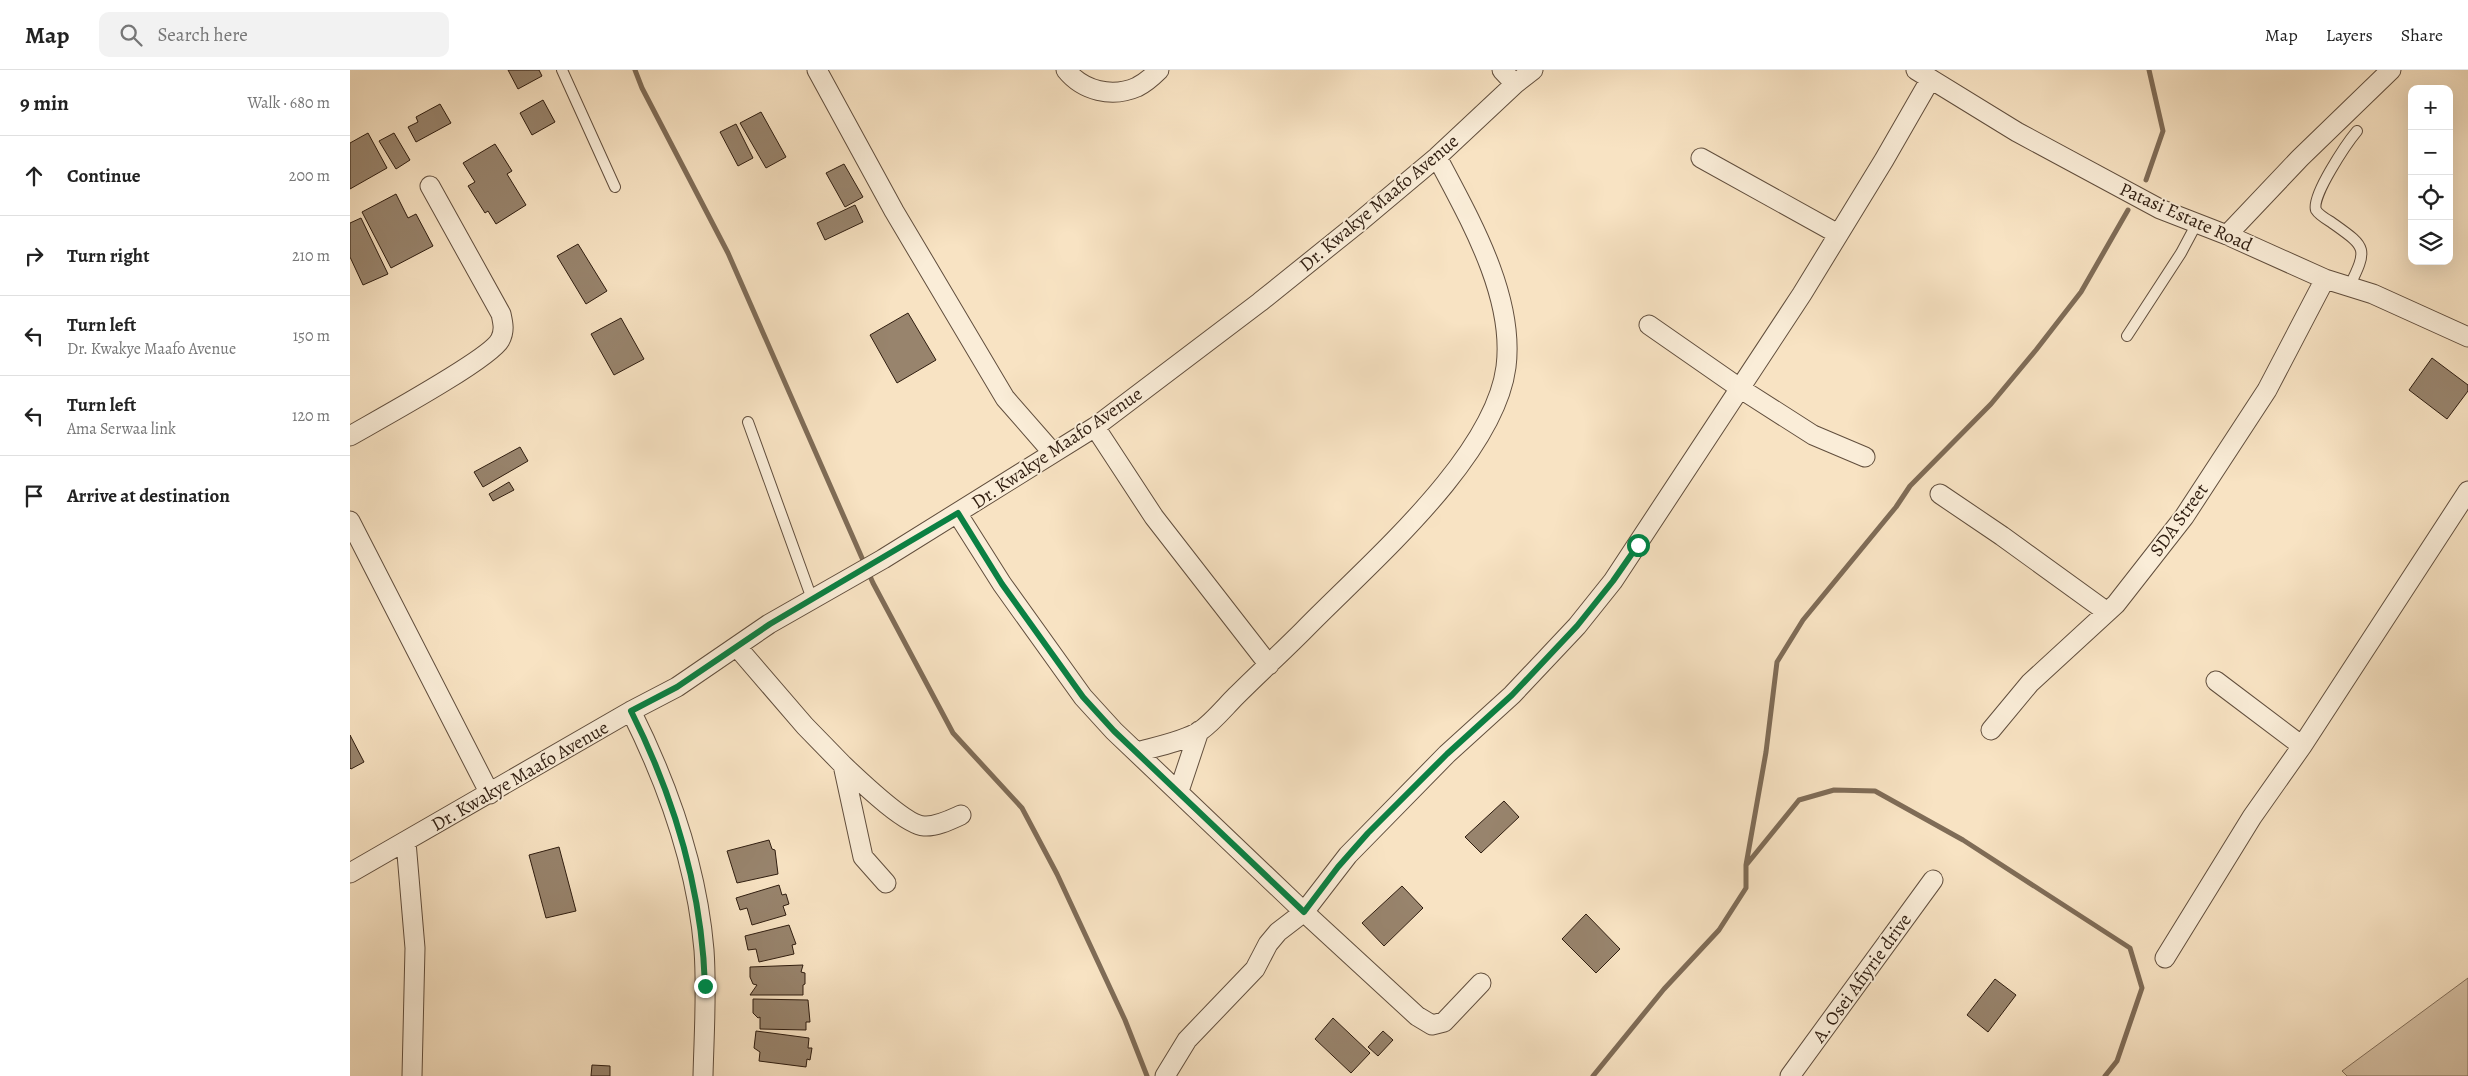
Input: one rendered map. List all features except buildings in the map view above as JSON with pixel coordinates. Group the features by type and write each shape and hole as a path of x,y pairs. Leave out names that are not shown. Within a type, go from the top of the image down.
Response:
{"street":[{"path":"817,70 894,211 1005,398 1053,453"},
{"path":"1066,70 1080,84 1102,92 1127,90 1139,86 1159,70"},
{"path":"1502,70 1515,84 1533,70"},
{"path":"2227,235 2300,158 2391,70"},
{"path":"1165,1076 1187,1040 1255,969 1268,944 1278,932 1304,912 1338,867 1368,833 1447,754 1512,695 1577,626 1613,581 1802,294 1884,160 1924,75"},
{"name":"Patasi Estate Road","path":"1924,75 2094,176 2160,209 2227,235 2325,279 2373,294 2468,337"},
{"name":"Dr. Kwakye Maafo Avenue","path":"350,873 631,711 677,687 770,624 883,559 1096,427 1260,302 1437,157 1515,84"},
{"path":"1138,752 1199,731 1269,665 1406,529 1462,461 1484,426 1501,391 1506,369 1507,345 1502,307 1477,236 1437,157"},
{"path":"1701,158 1838,234"},
{"path":"350,436 480,357 500,341 503,334 504,326 501,314 430,186"},
{"name":"SDA Street","path":"1991,730 2030,683 2107,612 2184,518 2266,390 2325,279"},
{"path":"1649,325 1741,389 1813,435 1865,457"},
{"path":"1096,427 1154,517 1269,665"},
{"path":"2165,958 2252,817 2302,746 2468,491"},
{"path":"1940,494 2107,612"},
{"path":"958,513 1002,584 1083,697 1114,731 1179,791 1254,866 1418,1016 1432,1025 1444,1022 1481,984"},
{"path":"350,521 490,794"},
{"path":"737,647 805,726 843,765 894,809 916,824 933,825 961,815"},
{"path":"2216,682 2302,746"},
{"path":"631,711 669,798 686,854 699,916 705,986 703,1076"},
{"path":"1179,791 1199,731"},
{"path":"843,765 864,857 886,884"},
{"path":"406,842 415,948 412,1076"},
{"name":"A. Osei Afiyrie drive","path":"1790,1076 1933,880"}],"lane":[{"path":"562,70 615,187"},
{"path":"2349,287 2360,264 2362,255 2360,245 2319,214 2316,203 2322,186 2356,131"},
{"path":"2127,336 2181,252 2197,223"},
{"path":"748,422 812,599"}],"shaded area":[{"path":"2468,978 2468,1076 2347,1076 2342,1071"}],"waterway":[{"path":"635,70 642,88 728,253 873,583 953,733 1022,808 1057,874 1125,1020 1147,1076"},
{"path":"2146,180 2163,131 2149,70"},
{"path":"1593,1076 1664,989 1719,930 1746,888 1746,865 1766,752 1777,662 1803,620 1896,507 1910,486 1991,404 2036,350 2081,292 2128,210"},
{"path":"1747,864 1799,800 1834,790 1875,791 1963,840 2130,948 2142,988 2117,1061 2105,1076"}],"route":[{"path":"705,986 704,950 686,854 659,772 631,711 677,687 770,624 958,513 1002,584 1083,697 1114,731 1304,912 1338,867 1368,833 1401,803 1447,754 1512,695 1577,626 1613,581 1638,545"}]}
